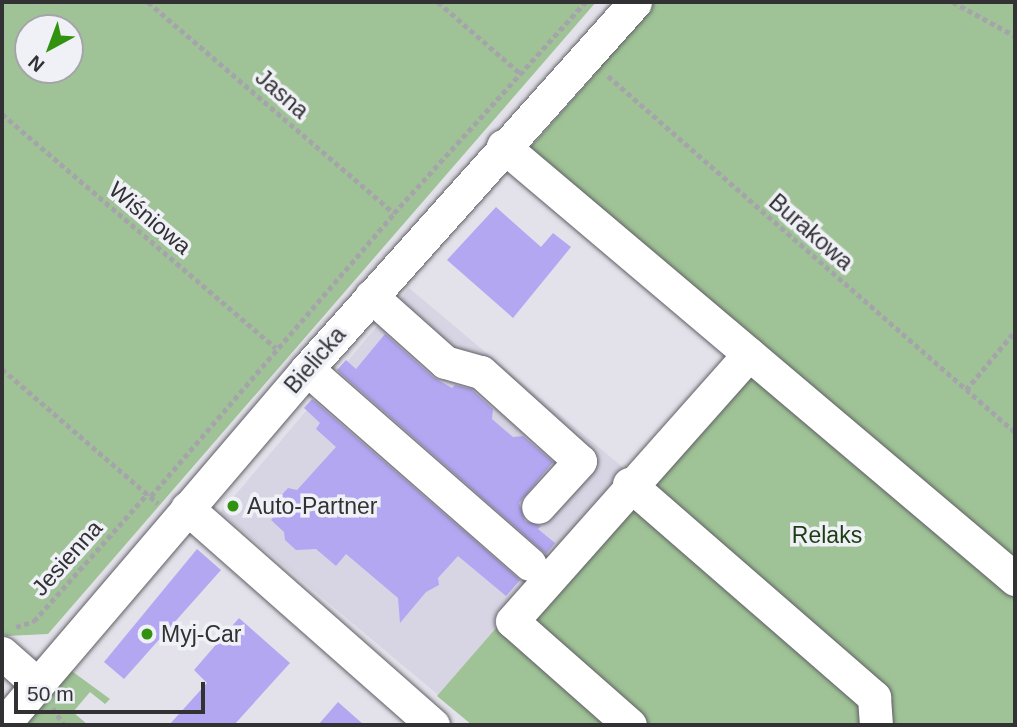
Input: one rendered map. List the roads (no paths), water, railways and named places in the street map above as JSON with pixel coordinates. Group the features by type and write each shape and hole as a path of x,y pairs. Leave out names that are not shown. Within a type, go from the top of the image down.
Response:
{"street":[{"name":"Bielicka","path":"3,725 307,369 503,146 635,2"},
{"path":"503,146 1015,579"},
{"path":"371,296 445,362 481,372 580,461 538,507"},
{"path":"630,725 512,621 629,484 749,354"},
{"path":"307,369 530,564"},
{"path":"629,484 874,697 876,725"},
{"path":"182,514 433,725"},
{"path":"6,641 37,684"}],"place":[{"name":"Auto-Partner","path":"233,506"},
{"name":"Myj-Car","path":"147,634"}],"park label":[{"name":"Relaks","path":"827,535"}]}
